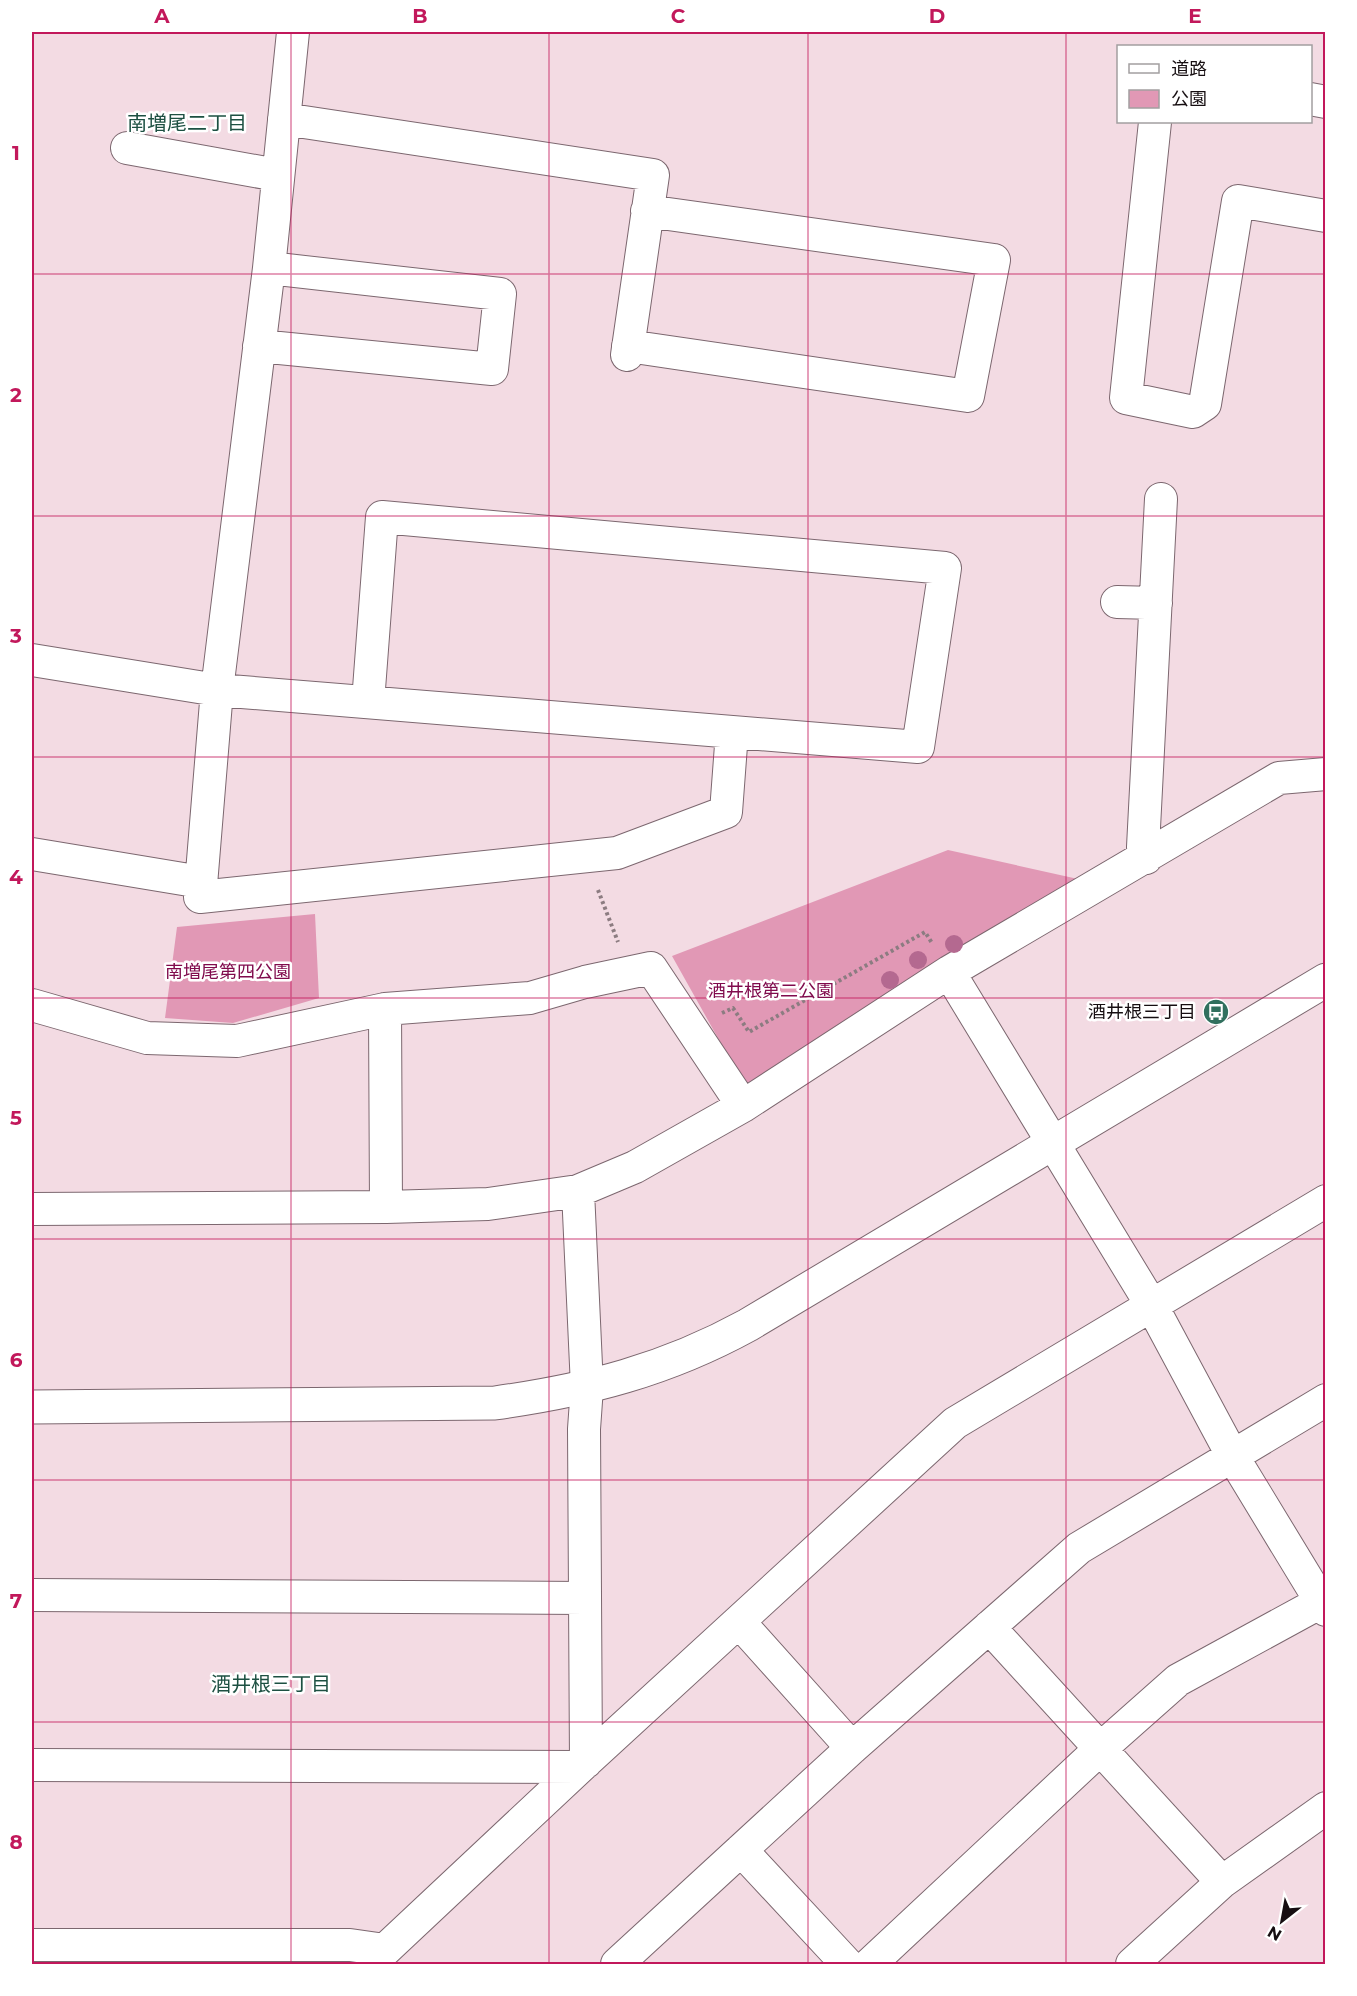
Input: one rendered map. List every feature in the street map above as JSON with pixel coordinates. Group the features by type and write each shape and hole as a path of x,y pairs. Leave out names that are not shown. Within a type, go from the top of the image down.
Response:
{"street":[{"path":"293,32 269,268 217,690 200,897 617,853 726,812 732,732"},
{"path":"284,119 652,175 647,211 628,350 968,396 994,260 647,211"},
{"path":"1155,123 1126,398 1193,412 1205,404 1238,201 1326,216"},
{"path":"127,148 277,175"},
{"path":"259,346 492,369 500,294 269,268"},
{"path":"1146,858 1143,847 1161,499"},
{"path":"32,660 217,690 918,747 945,568 382,517 368,702"},
{"path":"1118,602 1156,603"},
{"path":"32,1209 386,1207 488,1204 578,1191 635,1167 743,1106 949,972 1279,778 1326,774"},
{"path":"32,854 201,882"},
{"path":"32,1005 147,1038 237,1041 385,1009 530,998 585,982 651,968 743,1106"},
{"path":"870,1965 1099,1750 1178,1680 1323,1606 1233,1457 1152,1306 1050,1142 949,972"},
{"path":"32,1407 495,1403 587,1387 654,1369 709,1346 1326,980"},
{"path":"385,1009 386,1207"},
{"path":"578,1191 587,1387 584,1429 583,1765"},
{"path":"32,1945 350,1945 377,1957 955,1424 1326,1201"},
{"path":"617,1965 852,1748 1079,1548 1326,1400"},
{"path":"32,1595 584,1598"},
{"path":"740,1623 852,1748"},
{"path":"989,1627 1222,1882"},
{"path":"32,1765 583,1765"},
{"path":"1132,1965 1222,1882 1326,1808"},
{"path":"741,1850 847,1965"}],"path":[{"path":"692,1029 733,1008 749,1032 925,932"}],"green space":[{"name":"酒井根第二公園","path":"948,850 1078,879 753,1083 742,1081 672,956"},
{"name":"南増尾第四公園","path":"315,914 319,998 233,1023 165,1018 177,927"},
{"path":"344,1956 347,1964 154,1964 154,1957"}],"place":[{"name":"酒井根三丁目","path":"1216,1012"}],"district":[{"name":"南増尾二丁目","path":"187,123"},
{"name":"酒井根三丁目","path":"271,1684"}]}
